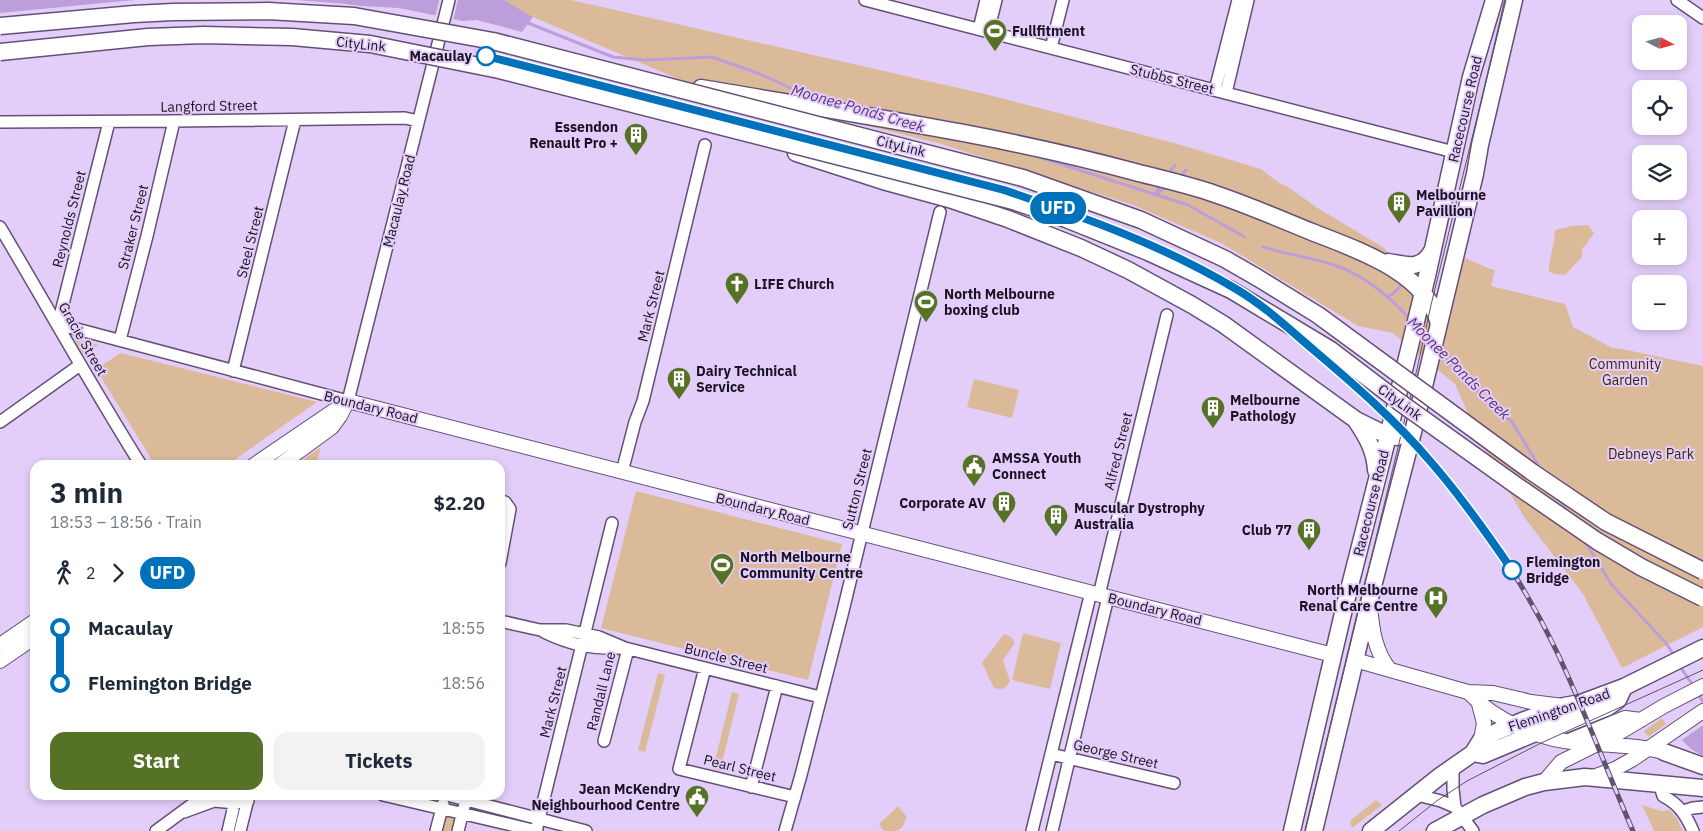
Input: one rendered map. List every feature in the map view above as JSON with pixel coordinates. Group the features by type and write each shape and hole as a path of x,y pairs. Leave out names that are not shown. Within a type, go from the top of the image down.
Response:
{"highway":[{"name":"Racecourse Road","path":"1292,831 1333,655 1422,296 1471,77 1494,0"},
{"name":"Racecourse Road","path":"1314,831 1370,598 1411,442 1514,0"},
{"name":"CityLink","path":"0,26 173,12 268,11 354,16 493,42 1023,178 1099,204 1178,236 1225,259 1318,314 1532,472 1606,522 1703,571"},
{"name":"CityLink","path":"0,52 148,37 204,35 292,38 370,44 499,70 1014,201 1066,219 1148,252 1231,290 1331,350 1398,401 1597,541 1641,567 1703,598"},
{"path":"628,76 1009,141 1087,159 1214,193 1402,269 1435,311 1439,324"},
{"path":"700,122 883,181 949,199 1081,248 1128,270 1223,324 1353,418 1411,442"},
{"name":"Stubbs Street","path":"1454,152 1477,162"},
{"path":"1402,269 1419,265 1426,260 1432,250"},
{"path":"1353,418 1373,450 1377,480"},
{"name":"Flemington Road","path":"1371,831 1477,747 1513,724 1624,687 1703,648"},
{"name":"Boundary Road","path":"1333,655 1355,660"},
{"path":"1540,730 1557,728 1608,707 1618,700 1624,687"},
{"path":"1477,747 1483,755 1540,730 1566,716 1571,705"},
{"path":"1656,750 1703,766"},
{"path":"1435,831 1458,812 1544,782 1590,777 1703,788"}],"main road":[{"path":"261,460 348,401"},
{"name":"Macaulay Road","path":"287,460 332,427 348,401"},
{"name":"Boundary Road","path":"348,401 1333,655"},
{"path":"1370,598 1372,630 1376,646 1382,660 1390,670"},
{"path":"0,661 8,645 30,625"},
{"path":"8,645 30,638"},
{"name":"Boundary Road","path":"1355,660 1468,692 1493,694 1531,702 1571,705"},
{"path":"1544,782 1561,762 1703,686"},
{"path":"1468,692 1479,704 1513,724 1540,730 1568,742 1656,750"},
{"path":"1477,747 1484,724 1479,704"},
{"path":"1590,777 1615,769 1656,750 1703,711"},
{"path":"1568,742 1625,718 1640,720"}],"street":[{"name":"Macaulay Road","path":"348,401 449,0"},
{"name":"Stubbs Street","path":"865,0 1454,152"},
{"path":"983,30 986,0"},
{"path":"983,30 996,0"},
{"path":"1051,48 1062,0"},
{"path":"1221,91 1238,0"},
{"path":"1221,91 1248,0"},
{"path":"1677,0 1703,18"},
{"name":"Langford Street","path":"0,122 174,122 409,118 418,121"},
{"name":"Steel Street","path":"233,371 295,120"},
{"name":"Reynolds Street","path":"58,324 109,122"},
{"name":"Straker Street","path":"120,340 174,122"},
{"name":"Mark Street","path":"622,472 635,422 643,401 705,145"},
{"name":"Sutton Street","path":"785,831 861,534 940,212"},
{"name":"Gracie Street","path":"0,227 138,460"},
{"name":"Alfred Street","path":"1052,831 1069,758 1100,595 1167,315"},
{"name":"Boundary Road","path":"58,324 348,401"},
{"path":"0,422 80,365"},
{"path":"505,502 510,510 505,536"},
{"name":"Mark Street","path":"537,831 612,523"},
{"name":"Alfred Street","path":"1032,831 1051,754 1100,595"},
{"name":"Buncle Street","path":"505,622 540,630 566,630 584,640 599,637 626,648 820,697"},
{"name":"Randall Lane","path":"604,741 626,648"},
{"name":"Pearl Street","path":"705,668 679,769 794,797"},
{"path":"751,786 777,686"},
{"name":"George Street","path":"1051,754 1174,783"},
{"path":"1453,766 1453,789 1458,812"},
{"path":"1659,783 1663,796 1670,799 1683,811 1693,831"},
{"path":"1417,795 1441,801 1458,812 1473,831"},
{"path":"156,831 199,800"},
{"path":"184,812 214,801 223,800"},
{"path":"228,831 241,800"},
{"path":"240,831 242,800"},
{"path":"404,800 537,831"},
{"path":"436,831 445,800"},
{"path":"458,831 466,800 586,831"},
{"path":"1683,811 1703,808"}],"green space":[{"path":"504,0 571,0 985,94 1174,143 1261,169 1316,207 1384,248 1448,319 1462,258 1495,270 1491,286 1565,304 1573,327 1612,348 1703,366 1703,627 1622,668 1583,594 1524,517 1482,445 1455,384 1393,333 1358,326 1221,243 1133,205 938,143 683,81 533,17"},
{"path":"1588,225 1594,233 1582,250 1582,257 1565,275 1549,272 1555,230"},
{"path":"74,339 99,345 83,354"},
{"path":"121,353 317,402 234,460 152,460 96,369"},
{"path":"974,379 1019,390 1012,418 967,407"},
{"path":"321,447 317,460 303,460"},
{"name":"North Melbourne Community Centre","path":"636,491 842,544 808,680 601,628"},
{"path":"1023,633 1061,643 1050,689 1012,680"},
{"path":"1004,634 1011,637 1015,643 1003,660 1010,681 1004,688 1000,689 994,688 982,663"},
{"path":"658,673 665,675 645,752 638,750"},
{"path":"732,692 739,694 720,771 713,769"},
{"path":"1662,718 1666,724 1648,737 1644,731"},
{"path":"1376,800 1382,805 1352,828 1350,821"},
{"path":"471,805 527,819 526,825 470,811"},
{"path":"1642,805 1661,811 1670,810 1683,831 1654,831"},
{"path":"898,806 907,817 903,825 898,830 884,831 879,824"},
{"path":"445,816 454,819 451,831 441,831"}],"shaded area":[{"path":"0,0 504,0 533,17 522,32 477,20 463,21 399,8 267,1 210,1 0,15"},
{"path":"1703,725 1703,756 1691,749 1682,740"}],"pier":[{"path":"135,0 297,0 389,10 210,3 0,17 0,13"},
{"path":"439,0 458,0 453,21 435,18"}],"waterway":[{"name":"Moonee Ponds Creek","path":"528,23 613,57 644,60 712,57 760,74 810,97 823,100"},
{"name":"Moonee Ponds Creek","path":"1039,157 1188,205 1245,237"},
{"path":"1168,174 1175,165"},
{"path":"1180,178 1186,170"},
{"path":"1155,195 1161,183"},
{"path":"1154,195 1169,186"},
{"name":"Moonee Ponds Creek","path":"1263,247 1314,259 1353,273 1384,294 1410,319"},
{"path":"1387,297 1394,293 1401,285"},
{"name":"Moonee Ponds Creek","path":"1419,329 1430,341"},
{"name":"Moonee Ponds Creek","path":"1438,350 1486,400 1512,422 1542,471"},
{"name":"Moonee Ponds Creek","path":"1558,497 1567,511"},
{"name":"Moonee Ponds Creek","path":"1584,540 1611,584 1666,643 1675,657"},
{"name":"Moonee Ponds Creek","path":"1679,665 1694,687"},
{"name":"Moonee Ponds Creek","path":"1697,692 1703,702"}],"tram line":[{"path":"1305,831 1506,0"},
{"path":"1399,831 1438,800 1467,781 1541,743 1703,670"}],"railway":[{"path":"1338,371 1403,432 1433,465 1488,535 1513,572 1556,650 1633,831"}],"train":[{"name":"UFD","path":"486,56 972,180 1070,212 1134,237 1199,269 1257,302 1371,400 1447,480 1512,570"}],"place":[{"name":"Fullfitment","path":"995,52"},
{"name":"Macaulay","path":"486,56"},
{"name":"Essendon Renault Pro +","path":"636,156"},
{"name":"Melbourne Pavillion","path":"1399,224"},
{"name":"LIFE Church","path":"737,305"},
{"name":"North Melbourne boxing club","path":"926,323"},
{"name":"Dairy Technical Service","path":"679,400"},
{"name":"Melbourne Pathology","path":"1213,429"},
{"name":"AMSSA Youth Connect","path":"974,487"},
{"name":"Corporate AV","path":"1004,524"},
{"name":"Muscular Dystrophy Australia","path":"1056,537"},
{"name":"Club 77","path":"1309,551"},
{"name":"Flemington Bridge","path":"1512,570"},
{"name":"North Melbourne Community Centre","path":"722,586"},
{"name":"North Melbourne Renal Care Centre","path":"1436,619"},
{"name":"Jean McKendry Neighbourhood Centre","path":"697,818"}],"park label":[{"name":"Community Garden","path":"1625,372"},
{"name":"Debneys Park","path":"1651,454"}]}
